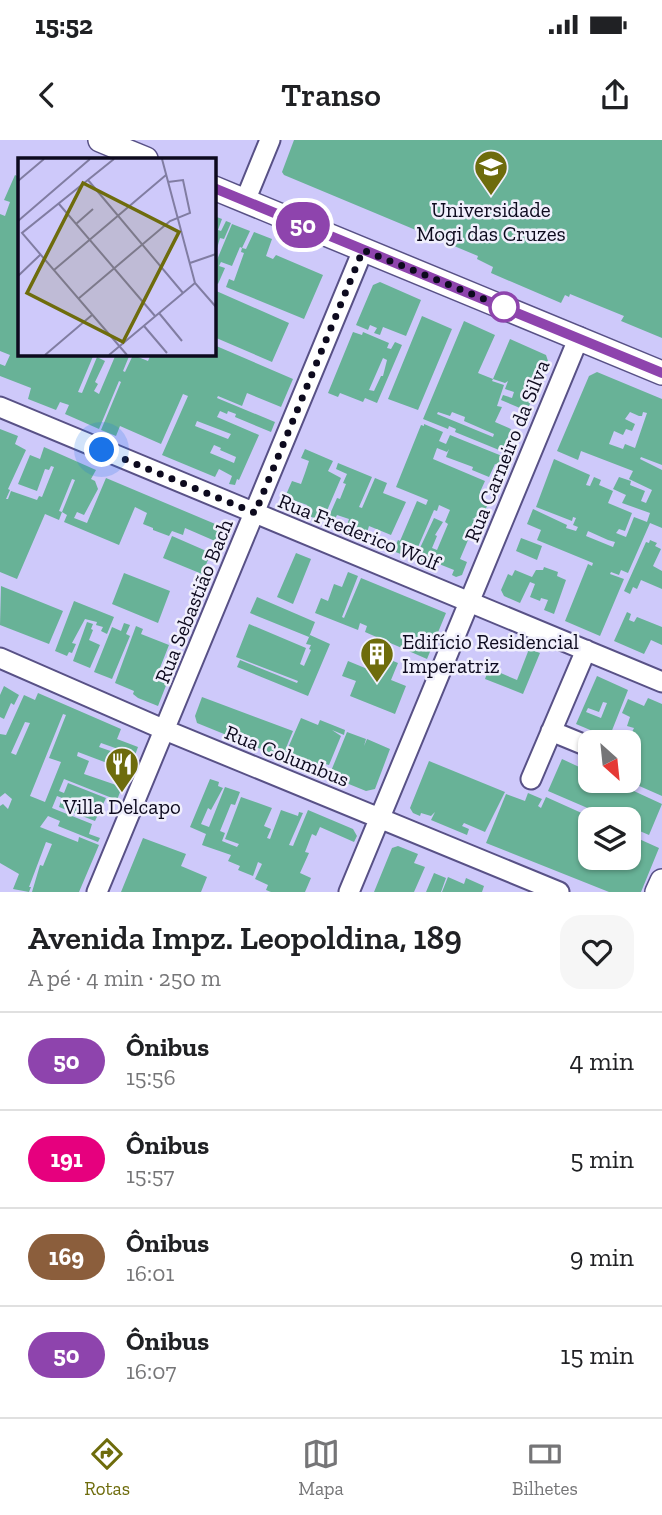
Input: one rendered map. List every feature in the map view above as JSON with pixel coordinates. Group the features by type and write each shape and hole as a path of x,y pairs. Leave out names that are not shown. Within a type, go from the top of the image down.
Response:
{"main road":[{"path":"100,140 144,158"},
{"path":"215,188 662,373"},
{"path":"657,892 662,881"}],"street":[{"path":"245,201 270,140"},
{"name":"Rua Sebastião Bach","path":"97,892 363,250"},
{"name":"Rua Carneiro da Silva","path":"349,892 579,337"},
{"name":"Rua Frederico Wolf","path":"0,407 662,682"},
{"path":"530,779 586,650"},
{"name":"Rua Columbus","path":"0,658 165,730 559,892"},
{"path":"551,731 578,742"}],"building":[{"path":"294,140 662,140 662,338 621,321 624,316 570,294 569,297 565,295 561,303 491,273 493,267 477,259 478,256 284,175 282,172"},
{"path":"15,175 18,176 18,355 94,355 78,392 82,393 97,357 105,361 95,382 98,384 94,391 99,394 116,355 130,355 123,371 125,372 133,355 148,361 151,355 215,355 215,345 293,379 281,407 247,393 242,406 218,396 217,398 275,422 271,432 235,417 236,414 220,411 217,417 259,435 235,485 229,484 232,476 219,469 215,477 162,455 188,396 183,394 161,444 120,426 116,436 101,430 121,382 119,381 99,429 65,414 69,405 60,402 56,410 28,399 31,388 0,376 0,364 5,366 10,355 0,351 0,214 5,216 10,202 4,200","holes":["197,421 231,434 228,439 195,426","214,445 221,448 220,450 236,457 234,463 210,453"]},
{"path":"215,216 222,219 218,230 221,231 226,221 231,223 224,239 220,238 215,256"},
{"path":"232,224 250,231 232,266 221,262 219,266 225,268 218,284 215,282 215,265"},
{"path":"254,232 272,239 266,256 273,259 276,255 323,275 304,319 226,287 229,279 234,281 244,253 241,252 242,248 246,249"},
{"path":"380,282 421,300 406,336 383,327 380,335 374,333 377,328 370,325 368,330 356,325 373,285"},
{"path":"215,290 289,323 272,362 215,337"},
{"path":"422,316 452,329 418,410 388,399"},
{"path":"464,321 495,335 478,373 504,385 497,406 502,407 495,422 511,429 506,442 515,446 511,455 455,432 456,429 449,426 448,429 423,419","holes":["438,412 450,416 452,412 465,417 464,421 494,434 493,437 437,414"]},
{"path":"353,332 362,335 363,332 389,343 387,348 391,349 395,342 402,345 377,403 365,398 363,402 340,393 338,397 328,393","holes":["383,358 387,360 383,376 374,391 369,390"]},
{"path":"510,339 546,355 548,361 527,411 501,400 503,395 512,398 514,392 505,389 508,381 505,383 493,379"},
{"path":"597,372 662,399 662,465 641,457 640,459 662,470 662,528 650,523 628,573 621,570 619,575 611,572 610,574 624,579 600,636 565,621 588,564 592,566 593,563 537,540 541,530 527,524 533,509 567,525 566,528 576,531 578,527 573,525 576,518 573,517 572,521 536,507 554,459 590,475 586,485 590,486 594,477 601,480 599,485 613,491 608,503 632,513 625,531 619,529 616,533 626,537 634,517 647,522 650,513 622,503 626,495 613,489 619,477 631,481 630,485 645,491 641,501 646,503 652,490 629,479 633,471 581,451 578,460 557,451 589,376","holes":["630,412 639,416 642,416 643,412 647,413 635,448 625,444 623,449 609,444 614,431 623,435 626,429 632,431 635,424 625,419","588,531 615,542 613,547 586,536"]},
{"path":"421,425 443,432 439,441 446,444 450,435 502,456 489,477 472,470 473,467 446,457 449,449 447,452 437,448 433,459 485,481 480,492 488,504 483,515 472,519 483,523 478,535 471,533 460,559 467,562 462,575 456,577 452,575 454,570 429,560 426,564 393,551 417,501 426,505 428,500 396,487","holes":["439,505 450,510 445,522 448,524 437,550 432,548 437,536 435,535 443,522 434,518 420,548 418,547 434,510 437,511"]},
{"path":"0,429 18,436 15,444 26,450 6,499 11,491 37,500 39,496 42,497 54,467 45,469 37,491 18,484 30,455 40,459 44,447 96,470 91,479 95,481 98,489 84,515 77,512 74,518 87,523 106,478 220,526 215,541 185,528 183,535 172,531 169,536 153,530 143,524 147,513 135,507 119,545 64,522 67,515 62,512 59,520 45,514 17,579 0,572","holes":["72,479 75,480 62,512 59,511"]},
{"path":"305,449 333,461 328,471 341,478 326,513 330,514 346,484 343,483 347,474 336,469 338,463 372,477 359,507 362,508 375,478 387,483 383,493 406,502 391,535 369,526 365,539 345,531 349,519 337,515 332,525 304,514 307,505 285,497 292,481 301,484 309,461 301,458"},
{"path":"172,536 211,553 202,574 163,558"},
{"path":"521,538 542,546 537,560 516,551"},
{"path":"650,540 657,543 655,546 661,549 653,566 662,571 662,589 641,580 637,589 633,587 630,594 624,591 646,542 649,543"},
{"path":"296,553 311,559 293,604 277,597"},
{"path":"544,567 558,572 557,576 566,580 554,614 544,610 548,600 541,598 540,601 530,597 535,584 530,582 520,603 504,596 501,590 508,574 512,576 515,570 532,577 536,570 543,570"},
{"path":"348,572 358,576 342,617 344,618 361,578 446,613 427,659 365,632 367,626 360,623 358,630 315,613 321,598 328,601 334,584 342,587"},
{"path":"124,573 170,591 158,623 112,604"},
{"path":"1,586 63,611 49,644 0,625"},
{"path":"257,597 315,622 309,637 250,613"},
{"path":"74,601 114,617 107,634 101,631 103,627 96,625 97,622 85,619 72,643 76,644 72,653 69,652 67,656 55,651"},
{"path":"627,612 631,614 629,620 634,622 637,617 662,627 662,645 651,640 644,654 614,641"},
{"path":"87,622 93,624 89,640 100,645 90,668 73,661"},
{"path":"124,623 130,625 126,634 130,636 112,679 94,672 112,627 121,631"},
{"path":"249,624 306,648 300,664 304,666 311,650 311,645 306,644 310,635 330,644 308,696 237,667 240,660 297,683 298,681 236,657"},
{"path":"136,626 143,629 141,634 169,645 156,678 167,683 158,706 138,698 133,694 134,691 115,683"},
{"path":"529,649 540,653 523,694 485,679 489,668 517,680"},
{"name":"Edifício Residencial Imperatriz","path":"371,652 398,663 391,680 406,686 395,714 350,696 356,681 342,676 348,661 365,668"},
{"path":"597,676 628,690 612,730 590,730 576,724","holes":["603,702 607,703 601,718 586,712 588,708 599,712"]},
{"path":"4,686 19,695 14,705 11,703 4,719 0,717 0,695"},
{"path":"38,693 121,729 117,739 138,747 135,755 101,743 99,747 128,757 123,769 78,752 77,756 89,761 84,774 122,787 117,800 64,779 59,791 64,793 68,783 106,798 95,821 59,807 62,798 57,796 52,808 92,824 89,834 100,838 98,842 58,826 60,821 48,816 40,827 78,842 79,837 99,845 79,892 32,892 40,865 43,866 52,844 46,842 29,892 13,889 19,874 0,863 0,806 3,804 8,809 12,799 5,793 0,797 0,734 6,735 24,695 35,700","holes":["63,714 66,715 49,758 61,762 45,802 30,796","25,722 30,723 16,755 11,753"]},
{"path":"202,697 293,731 286,748 301,718 318,725 320,720 345,730 344,735 332,730 341,736 329,765 319,762 315,771 197,723 195,716"},
{"path":"648,698 662,704 662,796 641,787 641,730 633,730 634,728 627,726 630,717 622,713 628,699 644,706"},
{"path":"347,732 366,739 364,746 367,739 390,749 375,789 366,791 329,776"},
{"path":"562,759 578,766 578,793 638,793 662,804 649,835 641,832 641,807 585,807 548,791"},
{"path":"429,761 505,792 485,832 464,823 462,826 469,829 467,835 431,820 435,812 431,816 413,813 410,808"},
{"path":"210,779 219,782 218,786 223,788 211,810 208,808 201,824 209,827 225,787 240,792 235,805 231,804 220,831 225,833 222,841 237,847 239,844 225,839 241,797 272,808 264,826 271,829 267,838 270,839 281,810 298,816 299,812 303,813 289,845 293,846 308,810 353,829 357,836 354,842 320,827 316,836 312,834 305,852 309,853 300,873 311,878 305,892 271,892 266,890 268,885 255,879 262,864 258,862 253,876 238,870 240,866 228,861 231,855 202,845 206,834 190,827"},
{"path":"528,793 542,799 538,806 541,808 546,797 578,811 578,870 641,870 641,840 659,848 641,892 609,892 486,843 506,794 525,801"},
{"path":"143,838 186,854 181,866 207,877 201,892 121,892"},
{"path":"398,846 418,854 414,863 425,867 414,892 374,892 392,848"},
{"path":"434,873 446,878 441,892 426,892"},
{"path":"448,877 464,884 466,878 484,886 482,892 442,892"}],"bus line":[{"name":"50","path":"215,188 662,373"}],"place":[{"name":"Universidade Mogi das Cruzes","path":"491,197"},
{"name":"Edifício Residencial Imperatriz","path":"377,684"},
{"name":"Villa Delcapo","path":"122,794"}],"route":[{"path":"102,450 255,513 363,250 504,307"}]}
